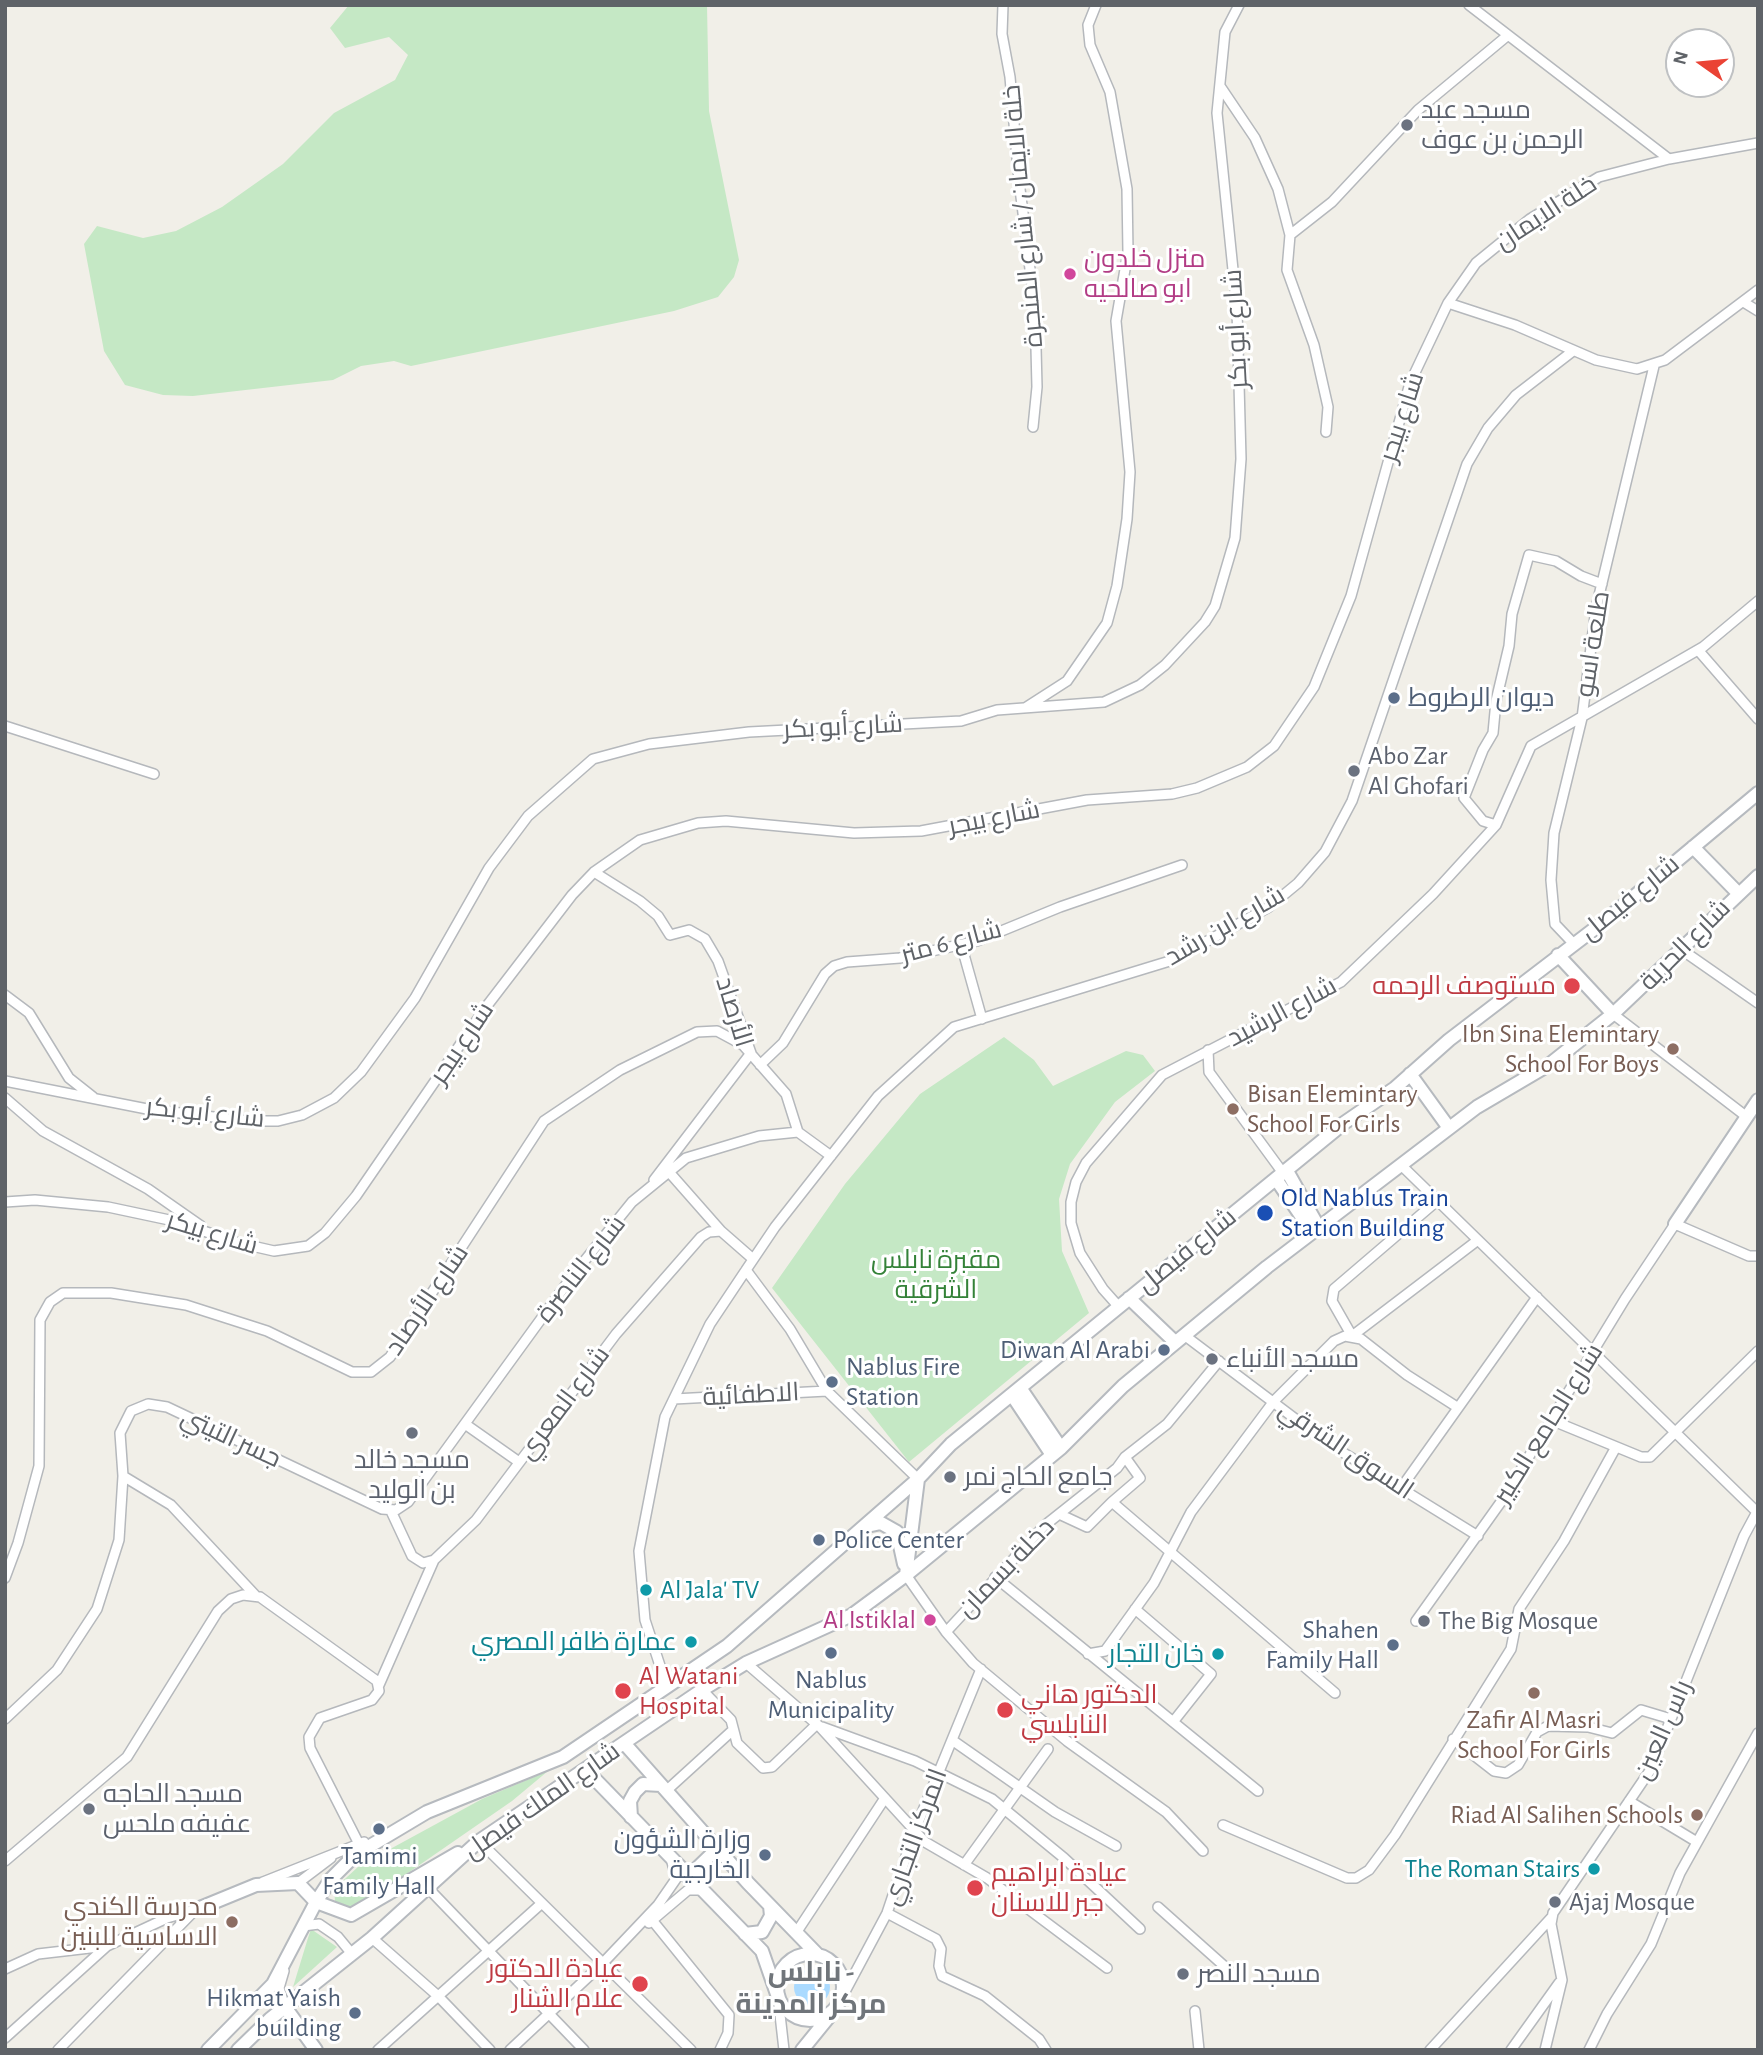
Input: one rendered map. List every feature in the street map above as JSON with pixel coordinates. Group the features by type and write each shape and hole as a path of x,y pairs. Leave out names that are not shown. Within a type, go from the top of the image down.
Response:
{"main road":[{"name":"شارع فيصل","path":"667,1687 727,1646 918,1479 951,1444 1124,1302 1573,943 1606,920 1758,793"},
{"path":"1693,847 1738,893"},
{"name":"شارع الحرية","path":"1179,1338 1477,1107 1550,1064 1613,1014 1738,893 1756,881"},
{"path":"1558,956 1613,1014"},
{"path":"1410,1074 1449,1128"},
{"path":"1675,1224 1758,1100"},
{"path":"1282,1174 1316,1230"},
{"path":"1124,1302 1179,1338"},
{"name":"شارع الملك فيصل","path":"238,2050 285,2007 372,1938 479,1841 702,1689 747,1663 852,1615 906,1575 1057,1451 1123,1386 1179,1338"},
{"path":"1016,1392 1057,1451"},
{"path":"906,1575 918,1479"},
{"path":"864,1527 881,1523 897,1532 906,1575"},
{"path":"208,2050 274,1984 316,1902 331,1879 355,1855 427,1812 563,1757 667,1687"},
{"path":"624,1743 770,1906 817,1954 835,1964 840,1972 843,1992 838,2006 801,2048"},
{"path":"586,1770 762,1951 778,1997 787,2011 806,2020 826,2017 838,2006"},
{"path":"631,1817 630,1801 643,1784 664,1788"},
{"path":"195,1910 256,1885 299,1882 316,1902 324,1903 345,1915 357,1913 479,1841"},
{"path":"688,1877 718,1849"},
{"path":"745,1934 762,1932 771,1916 770,1906"},
{"path":"778,1997 777,1982 787,1963 806,1953 817,1954"},
{"path":"285,2007 316,2050"}],"street":[{"name":"خلة الايمان / شارع المنجرة","path":"1003,5 1002,34 1010,76 1018,181 1035,309 1037,387 1033,427"},
{"path":"1024,709 1067,681 1107,622 1117,586 1127,519 1130,472 1116,321 1128,252 1127,189 1120,135 1110,92 1090,46 1088,24 1096,5"},
{"name":"شارع أبو بكر","path":"5,1081 147,1109 266,1122 302,1115 334,1098 361,1072 415,998 489,868 528,816 593,759 649,744 724,735 961,721 997,710 1104,702 1127,692 1174,657 1205,622 1215,606 1235,538 1241,459 1237,309 1217,113 1225,32 1239,5"},
{"path":"1469,5 1669,159"},
{"path":"1290,235 1332,202 1418,110 1507,36"},
{"path":"1220,86 1255,138 1278,189 1290,235 1287,271 1314,345 1328,407 1326,432"},
{"name":"خلة الايمان","path":"1448,303 1476,263 1499,241 1539,212 1599,177 1669,159 1758,143"},
{"path":"1448,303 1514,325 1573,351 1632,369 1654,366 1745,303 1758,290"},
{"name":"شارع بيجر","path":"382,1162 512,971 572,895 594,872 640,841 698,823 756,822 854,834 921,831 1087,800 1172,794 1226,777 1259,760 1274,746 1302,708 1331,648 1354,585 1402,405 1426,345 1448,303"},
{"path":"1745,303 1758,311"},
{"name":"شارع ابن رشد","path":"667,1687 645,1620 639,1551 665,1417 710,1324 746,1270 831,1156 887,1088 954,1027 1172,960 1269,907 1298,883 1325,852 1352,801 1467,464 1488,428 1516,395 1573,351"},
{"name":"طلعة اسو","path":"1573,943 1555,924 1551,880 1554,832 1581,719 1602,584 1654,366"},
{"path":"1496,825 1483,821 1464,798 1483,750 1493,733 1512,614 1529,555 1556,561 1581,576 1602,584"},
{"name":"شارع الرشيد","path":"1124,1302 1103,1289 1080,1253 1073,1233 1071,1212 1076,1181 1086,1163 1162,1075 1341,982 1433,894 1496,825 1531,746 1698,650 1758,601"},
{"path":"1698,650 1758,719"},
{"path":"5,726 154,774"},
{"name":"شارع 6 متر","path":"760,1065 783,1043 825,974 834,966 847,962 900,958 961,944 1182,865"},
{"name":"الأرصاد","path":"594,872 649,908 670,935 689,930 705,939 718,961 751,1053 645,1192"},
{"path":"961,944 982,1018"},
{"path":"1682,950 1758,1003"},
{"path":"5,995 29,1013 69,1078 94,1098"},
{"path":"1613,1014 1747,1117"},
{"name":"شارع الأرصاد","path":"5,1578 18,1544 39,1466 39,1327 46,1308 63,1293 111,1293 186,1305 267,1331 352,1372 371,1371 390,1357 544,1121 620,1070 697,1032 717,1031 751,1053 786,1094 798,1132"},
{"path":"1208,1050 1209,1072 1282,1174"},
{"path":"5,1098 44,1132 148,1189 211,1233"},
{"path":"798,1132 831,1156"},
{"name":"شارع الناصرة","path":"391,1511 408,1502 573,1275 632,1202 686,1158 759,1136 798,1132"},
{"name":"شارع بيكر","path":"5,1202 35,1200 108,1207 174,1220 274,1251 307,1246 326,1233 382,1162"},
{"path":"1401,1165 1757,1511"},
{"path":"669,1172 722,1231 754,1259"},
{"path":"1438,1200 1334,1289 1332,1301 1352,1336 1361,1339 1407,1375 1457,1407"},
{"path":"1675,1224 1749,1256 1758,1256"},
{"name":"شارع الجامع الكبير","path":"1416,1621 1478,1536 1675,1224"},
{"name":"شارع المعري","path":"434,1560 476,1520 616,1334 701,1237 709,1232 722,1231"},
{"path":"1088,1654 1105,1651 1171,1552 1191,1512 1273,1401 1334,1341 1352,1336 1478,1240"},
{"path":"746,1270 790,1329 827,1391 918,1479"},
{"path":"1401,1488 1537,1297"},
{"name":"السوق الشرقي","path":"1179,1338 1219,1361 1326,1442 1478,1536"},
{"path":"1551,1420 1641,1457 1650,1457 1677,1434 1758,1351"},
{"name":"دخلة بسمان","path":"946,1632 995,1577 1059,1514 1167,1424 1219,1361"},
{"name":"الاطفائية","path":"674,1399 827,1391"},
{"name":"جسر التيتي","path":"5,1719 57,1671 97,1609 119,1540 123,1476 120,1441 123,1421 136,1408 155,1404 391,1511"},
{"path":"465,1424 519,1462"},
{"path":"1223,1825 1341,1876 1356,1878 1363,1875 1395,1835 1511,1649 1520,1609 1564,1541 1616,1447"},
{"path":"1059,1514 1087,1527 1140,1478 1125,1457"},
{"path":"123,1476 171,1505 256,1596 374,1678 379,1685"},
{"path":"1112,1502 1335,1693"},
{"path":"391,1511 412,1556 423,1563 434,1560"},
{"name":"راس العين","path":"1430,2050 1551,1918 1651,1769 1744,1536 1757,1511"},
{"path":"359,1844 310,1748 309,1733 316,1721 326,1715 372,1700 434,1560"},
{"path":"906,1575 946,1632 981,1670 1067,1741 1166,1812 1203,1851"},
{"path":"995,1577 1258,1791"},
{"path":"5,1861 127,1757 225,1602 237,1596 256,1596"},
{"path":"1135,1609 1211,1674 1173,1722"},
{"path":"747,1663 818,1725 925,1842 964,1865 1107,1968"},
{"name":"المركز التجاري","path":"838,2006 887,1913 915,1830 981,1670"},
{"path":"702,1689 730,1720 737,1743 763,1768 772,1767 818,1725"},
{"path":"1453,1740 1494,1771 1506,1773 1516,1768 1537,1732 1548,1726 1573,1726 1612,1734 1620,1730 1634,1712 1641,1710 1671,1719"},
{"path":"818,1725 938,1773 992,1799 1064,1858 1139,1929"},
{"path":"664,1788 733,1730"},
{"path":"1589,2050 1615,2000 1651,1944 1680,1873 1758,1733"},
{"path":"952,1740 1055,1812 1116,1846"},
{"path":"964,1865 1048,1749"},
{"path":"796,1933 885,1798"},
{"path":"1629,1801 1697,1842"},
{"path":"5,2038 107,1947 167,1918 195,1910 344,1849 392,1833"},
{"path":"479,1841 691,2050"},
{"path":"299,1882 344,1849"},
{"path":"510,2050 652,1920 676,1879 671,1859"},
{"path":"428,1888 584,2050"},
{"path":"604,1966 661,1907 688,1890 701,1890"},
{"path":"378,2050 542,1903"},
{"path":"1158,1907 1232,1973"},
{"path":"58,2050 195,1910"},
{"path":"887,1913 936,1939 941,1949 939,1966 942,1976 985,1996 1038,2039 1046,2050"},
{"path":"1545,2050 1562,1980 1551,1918"},
{"path":"652,1920 729,2015 728,2034 720,2050"},
{"path":"303,1926 319,1924 338,1937 352,1954"},
{"path":"372,1938 438,1996 490,2050"},
{"path":"5,1969 38,1954 107,1947"},
{"path":"285,2007 279,1988 288,1956"},
{"path":"1511,2050 1562,1980"},
{"path":"778,1997 784,2050"},
{"path":"1195,2011 1199,2050"},
{"path":"519,2050 551,2015"}],"green space":[{"path":"349,5 707,5 709,111 739,260 734,277 718,297 674,311 411,366 394,361 361,366 333,380 193,396 163,395 125,385 104,351 84,244 97,226 143,238 176,231 222,207 283,164 334,113 395,80 408,55 389,37 345,48 330,28"},
{"name":"مقبرة نابلس الشرقية","path":"1004,1037 1034,1060 1053,1086 1126,1051 1143,1055 1155,1071 1115,1102 1070,1164 1059,1199 1062,1251 1089,1313 909,1462 772,1288 845,1184 920,1094"},
{"path":"548,1771 512,1801 379,1893 351,1910 341,1909 335,1901 334,1889 359,1866 482,1799"},
{"path":"311,1929 337,1947 293,1987 308,1938"}],"water":[{"path":"812,1969 825,1974 830,1987 825,2000 812,2005 799,2000 794,1987 799,1974"}],"place":[{"name":"مسجد عبد الرحمن بن عوف","path":"1407,125"},
{"name":"منزل خلدون ابو صالحيه","path":"1070,274"},
{"name":"ديوان الرطروط","path":"1394,698"},
{"name":"Abo Zar Al Ghofari","path":"1354,771"},
{"name":"مستوصف الرحمه","path":"1572,986"},
{"name":"Ibn Sina Elemintary School For Boys","path":"1673,1049"},
{"name":"Bisan Elemintary School For Girls","path":"1233,1109"},
{"name":"Old Nablus Train Station Building","path":"1265,1213"},
{"name":"Diwan Al Arabi","path":"1164,1350"},
{"name":"مسجد الأنباء","path":"1212,1359"},
{"name":"Nablus Fire Station","path":"832,1382"},
{"name":"مسجد خالد بن الوليد","path":"412,1433"},
{"name":"جامع الحاج نمر","path":"950,1477"},
{"name":"Police Center","path":"819,1540"},
{"name":"Al Jala' TV","path":"646,1590"},
{"name":"Al Istiklal","path":"930,1620"},
{"name":"The Big Mosque","path":"1424,1621"},
{"name":"عمارة ظافر المصري","path":"691,1642"},
{"name":"Shahen Family Hall","path":"1393,1645"},
{"name":"Nablus Municipality","path":"831,1653"},
{"name":"خان التجار","path":"1218,1654"},
{"name":"Al Watani Hospital","path":"623,1691"},
{"name":"Zafir Al Masri School For Girls","path":"1534,1693"},
{"name":"الدكتور هاني النابلسي","path":"1005,1710"},
{"name":"مسجد الحاجه عفيفه ملحس","path":"89,1809"},
{"name":"Riad Al Salihen Schools","path":"1697,1815"},
{"name":"Tamimi Family Hall","path":"379,1829"},
{"name":"وزارة الشؤون الخارجية","path":"765,1855"},
{"name":"The Roman Stairs","path":"1594,1869"},
{"name":"عيادة ابراهيم جبر للاسنان","path":"975,1888"},
{"name":"Ajaj Mosque","path":"1555,1902"},
{"name":"مدرسة الكندي الاساسية للبنين","path":"232,1922"},
{"name":"مسجد النصر","path":"1183,1974"},
{"name":"عيادة الدكتور علام الشنار","path":"640,1984"},
{"name":"Hikmat Yaish building","path":"355,2013"}],"district":[{"name":"نابلس - مركز المدينة","path":"811,1989"}]}
